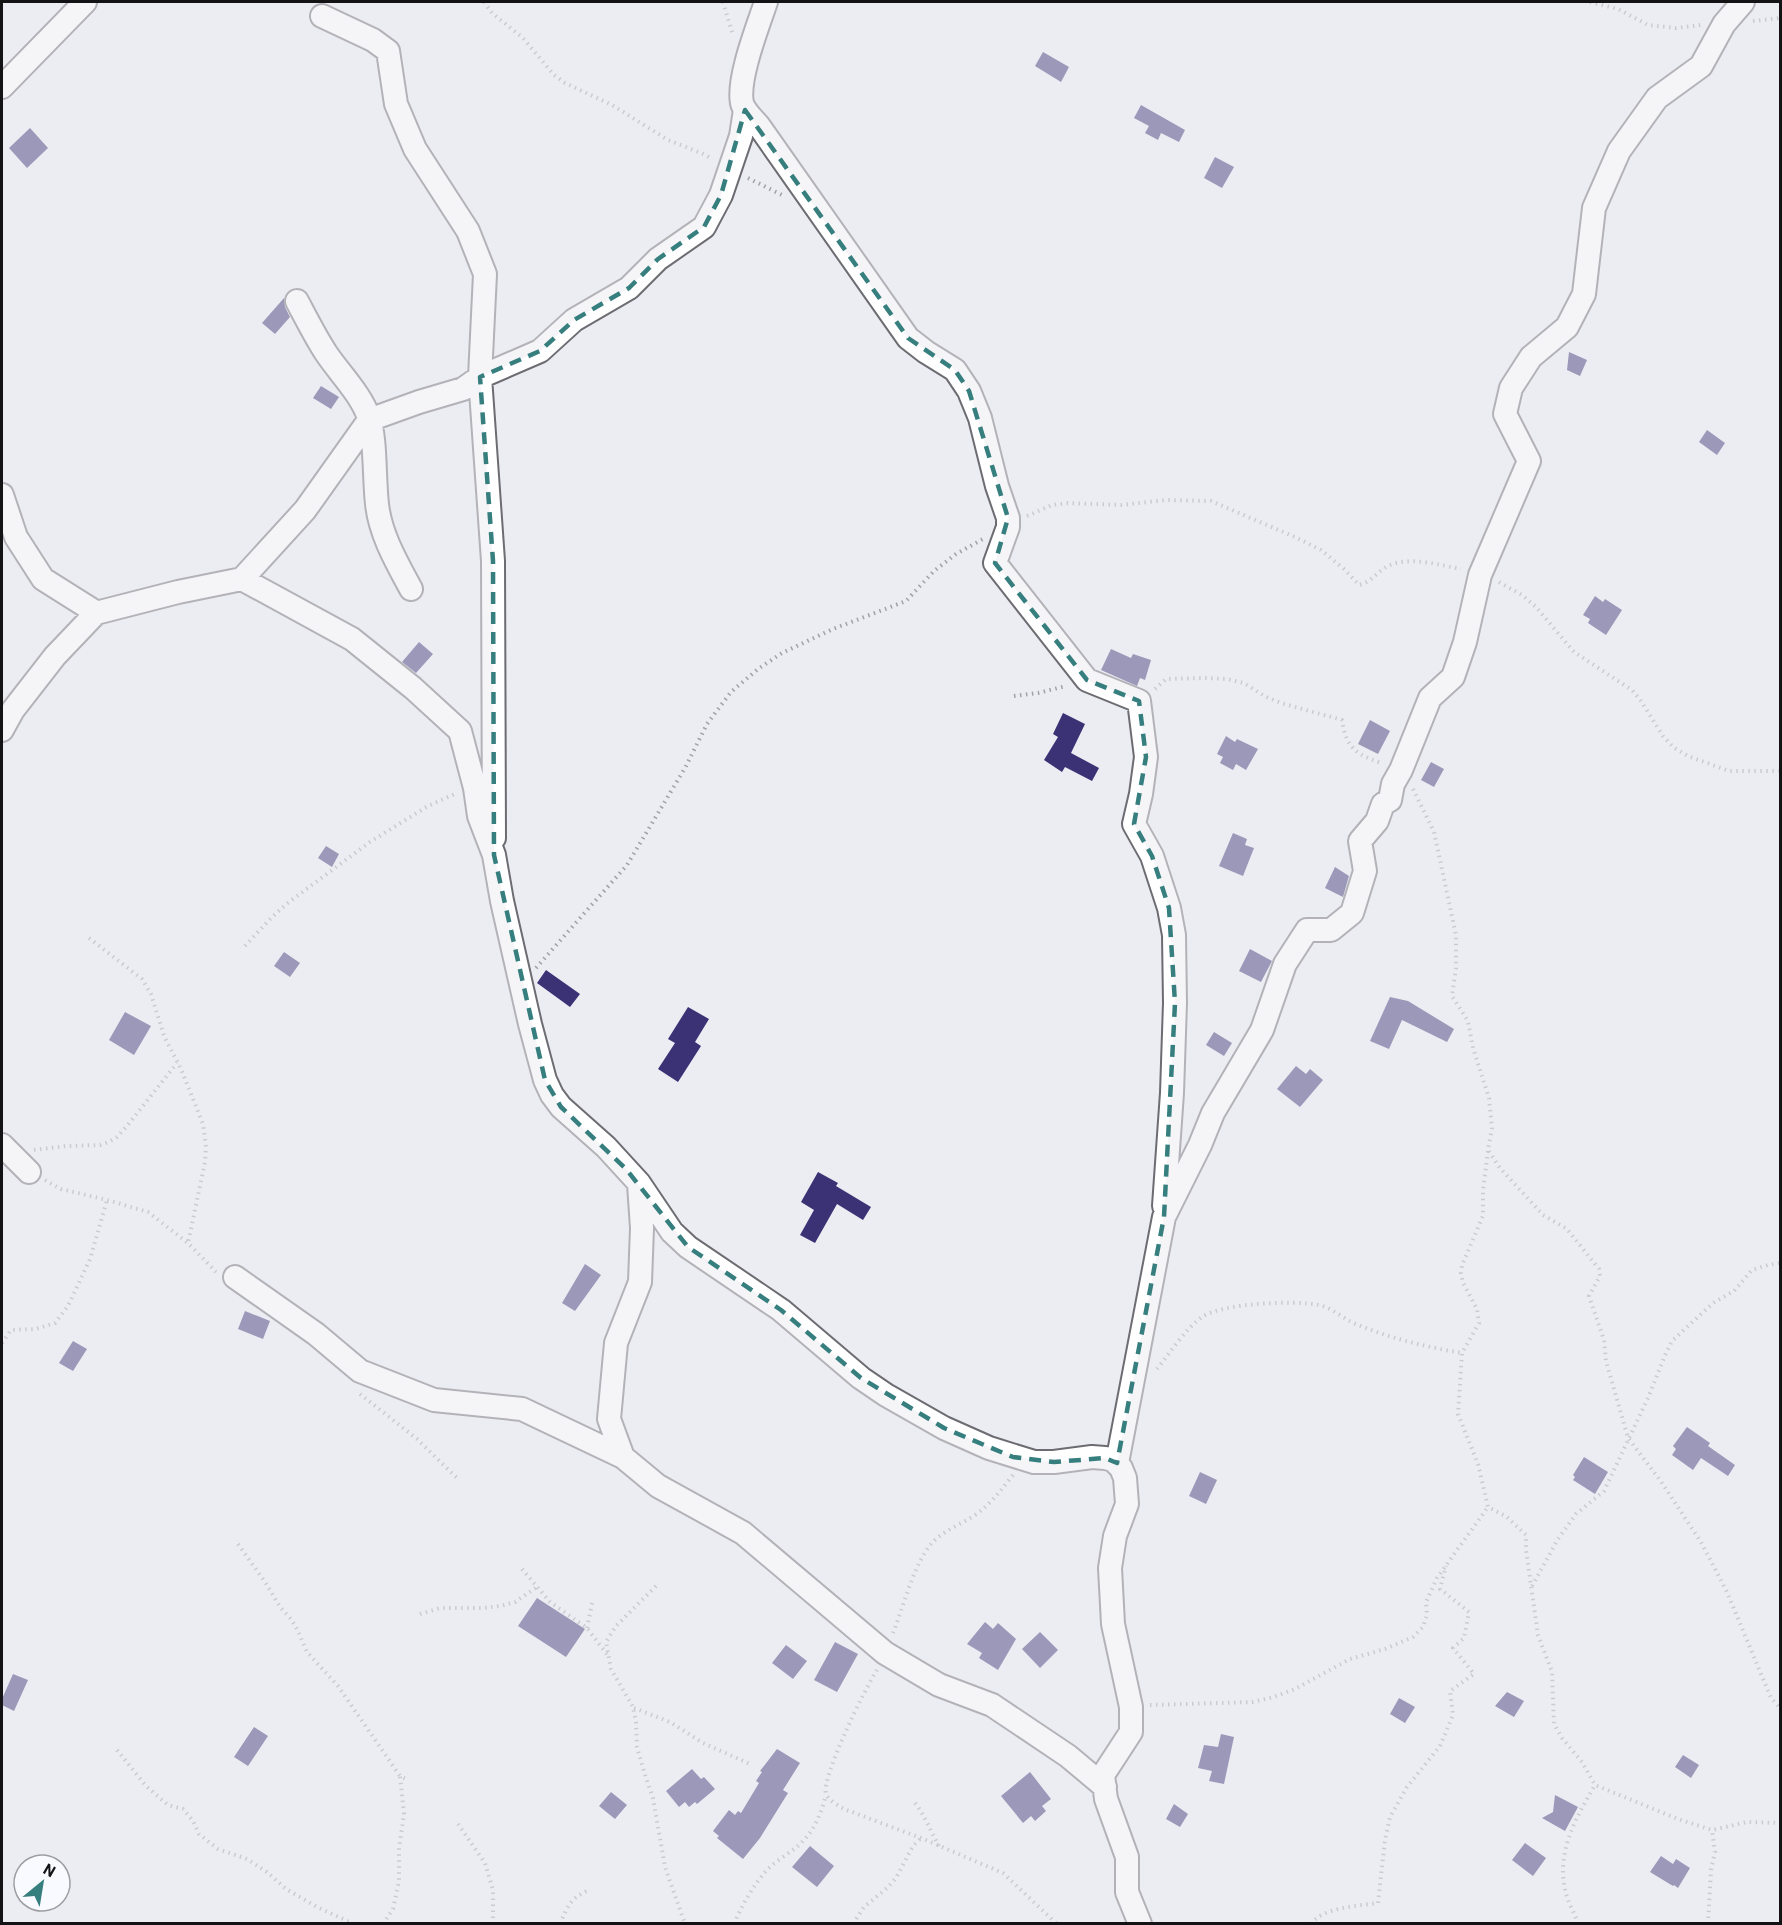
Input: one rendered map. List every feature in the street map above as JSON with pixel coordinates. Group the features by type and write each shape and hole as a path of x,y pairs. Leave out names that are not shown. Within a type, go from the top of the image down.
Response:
{"street":[{"path":"2,87 85,2"},
{"path":"765,2 741,89 745,110 759,126 908,338 955,370 969,391 980,418 997,486 1008,518 1008,527 995,563 1087,680 1139,701 1146,757 1134,824 1152,856 1169,908 1174,935 1175,1003 1172,1093 1164,1217 1117,1463 1125,1478 1127,1504 1114,1536 1110,1568 1113,1624 1131,1707 1131,1732 1103,1775 1106,1799 1127,1857 1127,1892 1140,1923"},
{"path":"1164,1217 1200,1145 1213,1113 1262,1030 1285,964 1307,930 1331,930 1352,913 1365,871 1360,841 1377,822 1383,804 1390,800 1393,784 1401,770 1430,698 1453,677 1465,642 1480,575 1529,461 1505,414 1511,388 1530,357 1567,327 1584,294 1594,208 1618,151 1657,98 1701,66 1724,24 1743,2"},
{"path":"322,16 373,40 388,51 396,104 416,149 468,231 485,274 480,377 493,561 494,855 521,984 545,1080 552,1095 561,1107 606,1147 639,1183 672,1232 688,1247 781,1310 861,1378 886,1395 944,1428 989,1448 1024,1459 1054,1462 1092,1457 1105,1458 1117,1463"},
{"path":"2,730 13,710 54,656 98,613 178,592 243,579 305,510 369,420 463,389 480,377 540,351 574,320 629,288 658,259 704,227 721,195 741,136 745,110"},
{"path":"297,301 326,352 362,404 369,420 380,521 411,589"},
{"path":"2,495 16,537 43,579 98,613"},
{"path":"243,579 352,639 413,688 460,730 475,788 479,816 494,855"},
{"path":"6,1149 29,1172"},
{"path":"623,1457 609,1419 616,1343 640,1281 642,1228 639,1183"},
{"path":"235,1277 316,1334 360,1371 434,1400 522,1409 623,1457 658,1486 743,1533 885,1653 939,1685 992,1705 1068,1756 1105,1787"}],"path":[{"path":"483,2 492,13 523,38 554,75 565,83 612,105 668,141 701,153 787,197"},
{"path":"1590,2 1618,9 1648,25 1676,28 1780,18"},
{"path":"521,984 627,865 685,768 707,724 731,692 758,669 782,653 833,629 906,601 934,571 956,554 1052,505 1068,503 1121,505 1166,500 1212,501 1321,550 1359,585 1366,583 1385,567 1399,561 1416,561 1494,579 1522,595 1546,618 1556,633 1574,652 1632,690 1673,747 1688,756 1729,771 1780,771"},
{"path":"1131,1707 1252,1702 1274,1697 1305,1684 1350,1659 1399,1644 1413,1637 1423,1627 1427,1615 1426,1602 1430,1593 1446,1566 1488,1507 1478,1464 1458,1414 1462,1353 1479,1323 1477,1309 1463,1283 1461,1273 1462,1265 1483,1216 1483,1190 1492,1128 1489,1098 1473,1048 1468,1021 1452,996 1456,968 1456,935 1434,832 1410,783 1401,770 1360,755 1345,737 1342,720 1281,703 1266,697 1244,683 1227,679 1166,679 1139,701"},
{"path":"1014,696 1038,693 1087,680"},
{"path":"245,946 289,902 370,843 442,799 475,788"},
{"path":"89,938 141,979 151,994 160,1026 203,1124 206,1147 203,1171 188,1243"},
{"path":"6,1149 100,1145 109,1142 122,1132 177,1063"},
{"path":"1488,1150 1500,1168 1543,1215 1567,1229 1599,1269 1600,1276 1589,1296 1604,1340 1606,1361 1628,1438 1660,1480 1701,1542 1727,1592 1771,1698 1780,1708"},
{"path":"2,1344 11,1330 36,1329 55,1323 68,1306 90,1259 108,1200"},
{"path":"1531,1587 1558,1539 1576,1514 1604,1491 1672,1341 1713,1303 1734,1291 1752,1270 1780,1263"},
{"path":"1155,1371 1188,1329 1204,1315 1240,1306 1260,1304 1320,1305 1372,1330 1462,1353"},
{"path":"734,1923 765,1872 803,1842 822,1811 826,1784 838,1750 864,1689 885,1653 909,1588 927,1550 942,1533 974,1516 996,1498 1024,1459"},
{"path":"1488,1507 1507,1517 1526,1535 1538,1635 1552,1672 1554,1724 1562,1738 1582,1762 1595,1785 1678,1819 1712,1830 1747,1822 1780,1823"},
{"path":"238,1544 280,1607 291,1619 307,1652 345,1695 400,1776 404,1814 399,1848 399,1881 393,1909 384,1923"},
{"path":"1311,1923 1314,1919 1333,1910 1378,1903 1390,1817 1407,1787 1440,1746 1453,1715 1450,1691 1474,1674 1453,1648 1464,1638 1469,1612 1440,1589 1446,1566"},
{"path":"522,1569 550,1602 587,1628 609,1658"},
{"path":"656,1586 616,1626 606,1642 611,1669 633,1707 637,1747 653,1798 665,1867 685,1923"},
{"path":"420,1614 440,1608 500,1606 515,1602 537,1587"},
{"path":"587,1628 593,1599"},
{"path":"633,1707 670,1722 703,1743 750,1764"},
{"path":"117,1750 160,1800 183,1809 193,1821 199,1834 218,1849 247,1859 267,1872 286,1889 317,1907 354,1923"},
{"path":"400,1776 408,1780"},
{"path":"1578,1923 1567,1897 1564,1863 1568,1837 1595,1785"},
{"path":"826,1794 833,1803 844,1809 921,1838 1003,1873 1057,1923"},
{"path":"915,1803 925,1816 930,1832 940,1846"},
{"path":"458,1824 485,1863 493,1890 493,1923"},
{"path":"1708,1923 1710,1870 1715,1852 1712,1830"},
{"path":"853,1923 864,1907 896,1878 913,1846 921,1838"},
{"path":"560,1923 577,1895 587,1891"}],"highlighted area":[{"path":"745,110 908,338 955,370 969,391 1008,518 995,563 1087,680 1139,701 1146,757 1134,824 1152,856 1169,908 1175,1003 1164,1217 1117,1463 1105,1458 1054,1462 1013,1457 944,1428 861,1378 781,1310 688,1247 626,1169 561,1107 545,1080 494,855 493,561 480,377 540,351 574,320 629,288 658,259 704,227 721,195"}],"building":[{"path":"1043,52 1069,67 1061,82 1035,66"},
{"path":"1141,105 1185,130 1179,142 1161,133 1158,140 1145,133 1149,126 1134,118"},
{"path":"30,128 48,148 27,168 9,148"},
{"path":"1215,157 1234,167 1222,188 1204,178"},
{"path":"284,298 290,317 275,334 262,323"},
{"path":"1569,352 1587,360 1580,376 1567,370"},
{"path":"321,386 339,397 331,409 313,398"},
{"path":"1707,430 1725,443 1717,455 1699,442"},
{"path":"1595,596 1603,602 1605,599 1622,610 1606,635 1588,623 1590,619 1583,615"},
{"path":"419,642 433,654 416,673 402,662"},
{"path":"1111,649 1131,658 1133,654 1151,660 1145,680 1140,678 1137,686 1101,670"},
{"path":"1063,713 1085,724 1071,753 1099,768 1092,781 1065,767 1062,772 1044,760 1058,737 1053,734"},
{"path":"1370,720 1390,731 1378,754 1358,744"},
{"path":"1226,736 1235,742 1237,739 1258,749 1246,770 1236,764 1233,770 1220,763 1223,757 1217,754"},
{"path":"1431,762 1444,769 1434,787 1421,780"},
{"path":"1233,833 1247,839 1245,845 1254,848 1243,876 1219,866"},
{"path":"326,846 339,854 332,867 318,858"},
{"path":"1335,867 1349,876 1343,897 1325,888"},
{"path":"1250,949 1272,961 1261,982 1239,971"},
{"path":"284,952 300,963 290,977 274,966"},
{"path":"546,970 580,994 570,1007 537,983"},
{"path":"1390,997 1408,1001 1454,1029 1447,1042 1402,1020 1389,1049 1370,1041"},
{"path":"688,1007 709,1019 695,1042 701,1046 678,1082 658,1069 675,1043 668,1039"},
{"path":"125,1012 151,1026 134,1055 109,1040"},
{"path":"1214,1032 1232,1043 1224,1056 1206,1045"},
{"path":"1296,1066 1306,1074 1310,1069 1323,1080 1300,1107 1277,1089"},
{"path":"818,1172 838,1183 836,1186 871,1207 863,1220 837,1204 815,1243 800,1235 814,1210 801,1202"},
{"path":"585,1264 601,1275 575,1311 562,1303"},
{"path":"245,1311 270,1321 263,1339 238,1329"},
{"path":"73,1341 87,1349 73,1371 59,1363"},
{"path":"1687,1427 1710,1443 1708,1446 1735,1465 1728,1476 1701,1458 1693,1470 1672,1455 1676,1449 1673,1446"},
{"path":"1584,1457 1608,1472 1595,1494 1573,1480 1575,1477 1573,1475"},
{"path":"1200,1472 1217,1480 1206,1504 1189,1496"},
{"path":"537,1598 585,1629 566,1657 518,1626"},
{"path":"985,1622 993,1629 998,1623 1016,1639 998,1670 979,1658 982,1653 967,1644"},
{"path":"1040,1632 1058,1650 1040,1668 1022,1649"},
{"path":"835,1642 858,1654 837,1692 814,1680"},
{"path":"786,1645 807,1661 793,1679 772,1663"},
{"path":"13,1674 28,1680 14,1711 2,1705 2,1699"},
{"path":"1507,1692 1524,1701 1514,1717 1495,1706"},
{"path":"1399,1698 1415,1707 1405,1723 1390,1714"},
{"path":"254,1727 268,1736 248,1766 234,1757"},
{"path":"1221,1734 1234,1737 1224,1784 1209,1781 1212,1771 1198,1768 1204,1745 1218,1747"},
{"path":"777,1749 800,1763 783,1790 788,1793 760,1838 743,1859 717,1838 719,1836 713,1831 729,1810 735,1815 738,1811 741,1813 759,1783 756,1781 762,1772 760,1771"},
{"path":"1683,1755 1699,1765 1691,1778 1675,1767"},
{"path":"692,1769 701,1779 704,1777 715,1789 697,1804 695,1802 689,1807 685,1802 679,1807 666,1791"},
{"path":"1030,1772 1051,1799 1042,1806 1046,1811 1035,1821 1031,1816 1023,1823 1001,1796"},
{"path":"611,1792 627,1805 615,1819 599,1806"},
{"path":"1555,1795 1578,1807 1565,1831 1542,1818 1553,1812"},
{"path":"1174,1804 1188,1814 1180,1827 1166,1819"},
{"path":"1525,1843 1546,1858 1533,1876 1512,1860"},
{"path":"810,1846 834,1866 817,1887 792,1867"},
{"path":"1661,1856 1673,1864 1676,1859 1690,1868 1678,1888 1650,1872"}]}
